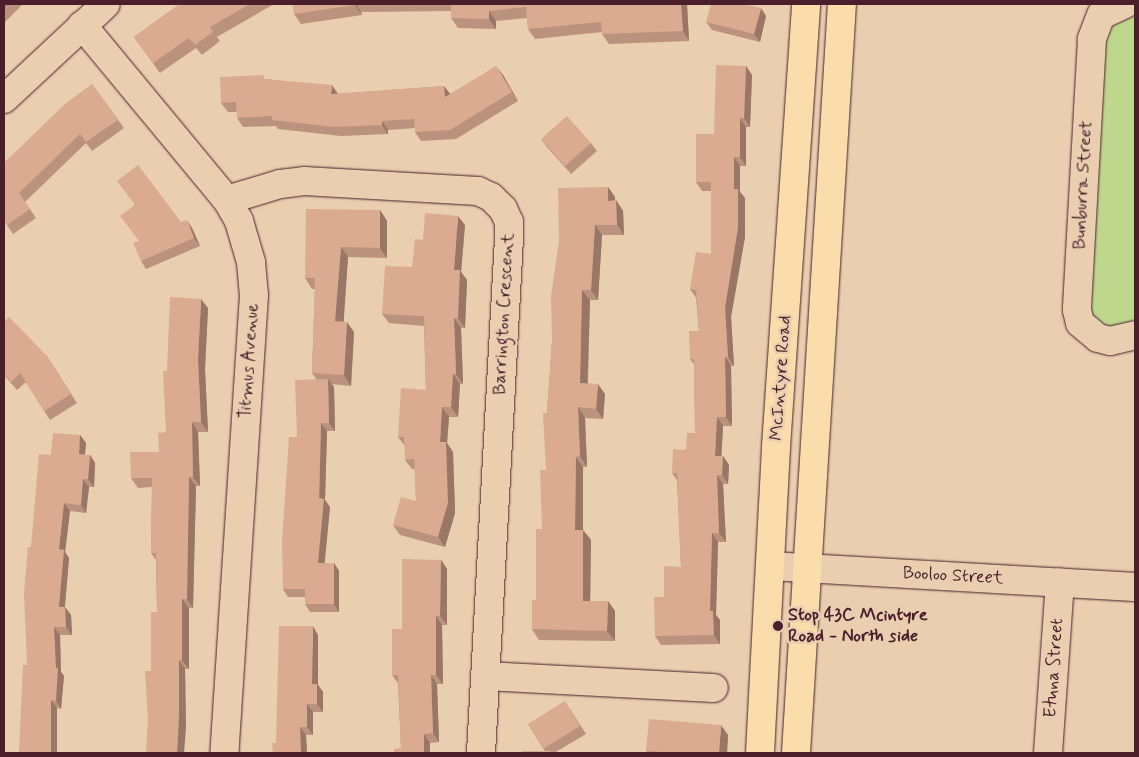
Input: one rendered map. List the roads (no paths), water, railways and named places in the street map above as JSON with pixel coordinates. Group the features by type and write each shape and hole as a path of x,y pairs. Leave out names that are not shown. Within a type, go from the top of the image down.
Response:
{"main road":[{"name":"McIntyre Road","path":"760,753 806,4"},
{"path":"796,753 809,569 842,4"}],"street":[{"path":"4,99 106,4"},
{"name":"Bunburra Street","path":"1125,4 1101,15 1092,39 1076,310 1080,322 1098,338 1110,341 1135,335"},
{"name":"Titmus Avenue","path":"82,25 227,200 247,242 254,295 224,753"},
{"name":"Barrington Crescent","path":"227,200 280,184 304,182 478,191 491,196 503,209 509,222 481,753"},
{"name":"Booloo Street","path":"770,566 1135,587"},
{"name":"Etuna Street","path":"1048,753 1060,582"},
{"path":"485,676 714,688"}],"place":[{"name":"Stop 43C Mcintyre Road - North side","path":"778,626"}]}
